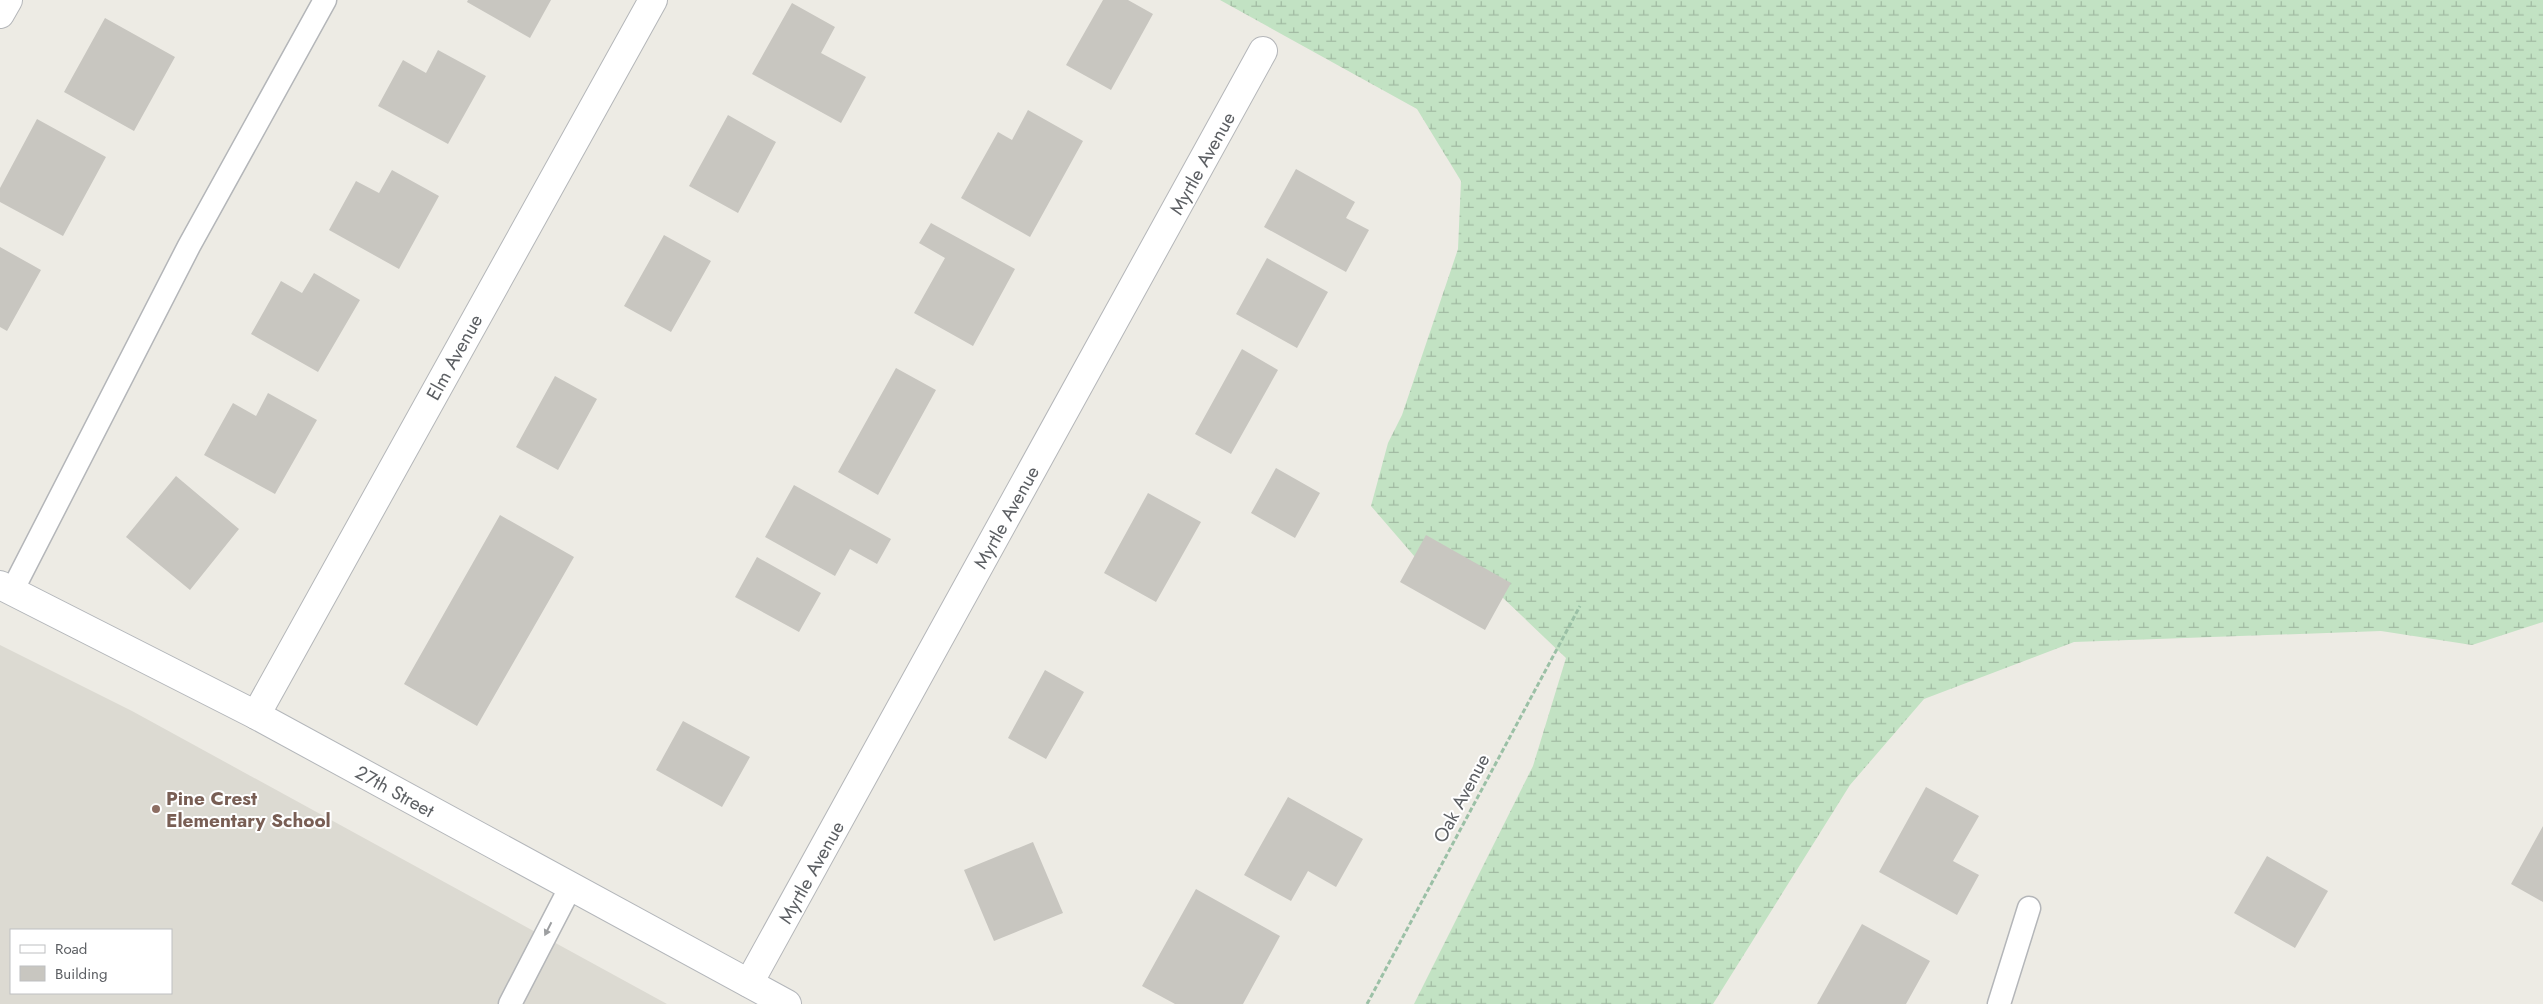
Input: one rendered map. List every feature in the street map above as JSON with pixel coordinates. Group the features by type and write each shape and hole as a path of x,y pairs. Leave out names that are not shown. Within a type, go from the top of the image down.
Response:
{"street":[{"path":"0,14 8,0"},
{"name":"Elm Avenue","path":"256,715 652,0"},
{"name":"Myrtle Avenue","path":"749,984 1263,51"},
{"name":"27th Street","path":"6,588 256,715 787,1004"}],"lane":[{"path":"6,588 325,0"},
{"path":"510,1004 570,886"},
{"path":"1999,1004 2030,908"}],"path":[{"name":"Oak Avenue","path":"1367,1004 1580,606"}],"shaded area":[{"name":"Pine Crest Elementary School","path":"0,645 132,711 667,1004 0,1004"}],"green space":[{"path":"1220,0 2543,0 2543,622 2472,645 2381,631 2074,642 1924,699 1850,785 1713,1004 1414,1004 1533,766 1566,658 1501,596 1415,557 1371,506 1388,443 1402,415 1458,249 1461,181 1417,109"}],"building":[{"path":"468,0 551,0 530,38 467,2"},
{"path":"1103,0 1128,0 1153,14 1111,90 1066,65"},
{"path":"792,3 835,27 821,53 866,77 841,123 752,74"},
{"path":"105,18 175,57 134,131 64,92"},
{"path":"438,50 486,76 448,144 378,106 403,60 426,73"},
{"path":"1028,110 1083,141 1030,237 961,198 998,132 1012,140"},
{"path":"728,115 776,142 738,213 689,186"},
{"path":"37,119 106,157 63,236 0,202 0,188"},
{"path":"1296,169 1355,202 1346,218 1369,230 1346,272 1264,227"},
{"path":"392,170 439,196 399,269 329,230 356,181 379,193"},
{"path":"931,223 1015,269 973,346 914,313 945,258 919,243"},
{"path":"664,235 711,261 671,332 624,306"},
{"path":"0,247 41,270 7,331 0,327"},
{"path":"1267,258 1328,292 1297,348 1236,314"},
{"path":"314,273 360,300 318,372 251,334 281,281 302,293"},
{"path":"1242,349 1278,370 1231,454 1195,434"},
{"path":"896,368 936,390 878,495 838,472"},
{"path":"555,376 597,399 558,470 516,447"},
{"path":"268,393 317,420 275,494 204,455 233,403 256,416"},
{"path":"1276,468 1320,493 1295,538 1251,513"},
{"path":"176,476 239,529 190,590 126,537"},
{"path":"794,485 891,539 877,564 850,549 835,576 765,537"},
{"path":"1148,493 1201,522 1156,602 1104,573"},
{"path":"500,515 574,557 477,726 404,684"},
{"path":"1426,535 1511,583 1485,630 1400,582"},
{"path":"757,557 821,593 799,632 735,597"},
{"path":"1045,670 1084,692 1046,759 1008,738"},
{"path":"683,721 750,757 722,807 656,770"},
{"path":"1926,787 1979,816 1953,861 1979,875 1957,915 1879,872"},
{"path":"1288,797 1363,839 1336,887 1308,871 1291,901 1244,875"},
{"path":"2543,826 2543,902 2511,884"},
{"path":"1033,842 1063,913 994,941 964,870"},
{"path":"2267,856 2328,891 2295,948 2234,913"},
{"path":"1196,889 1280,936 1243,1004 1175,1004 1142,986"},
{"path":"1862,924 1930,961 1906,1004 1817,1004"}],"place":[{"name":"Pine Crest Elementary School","path":"156,809"}]}
